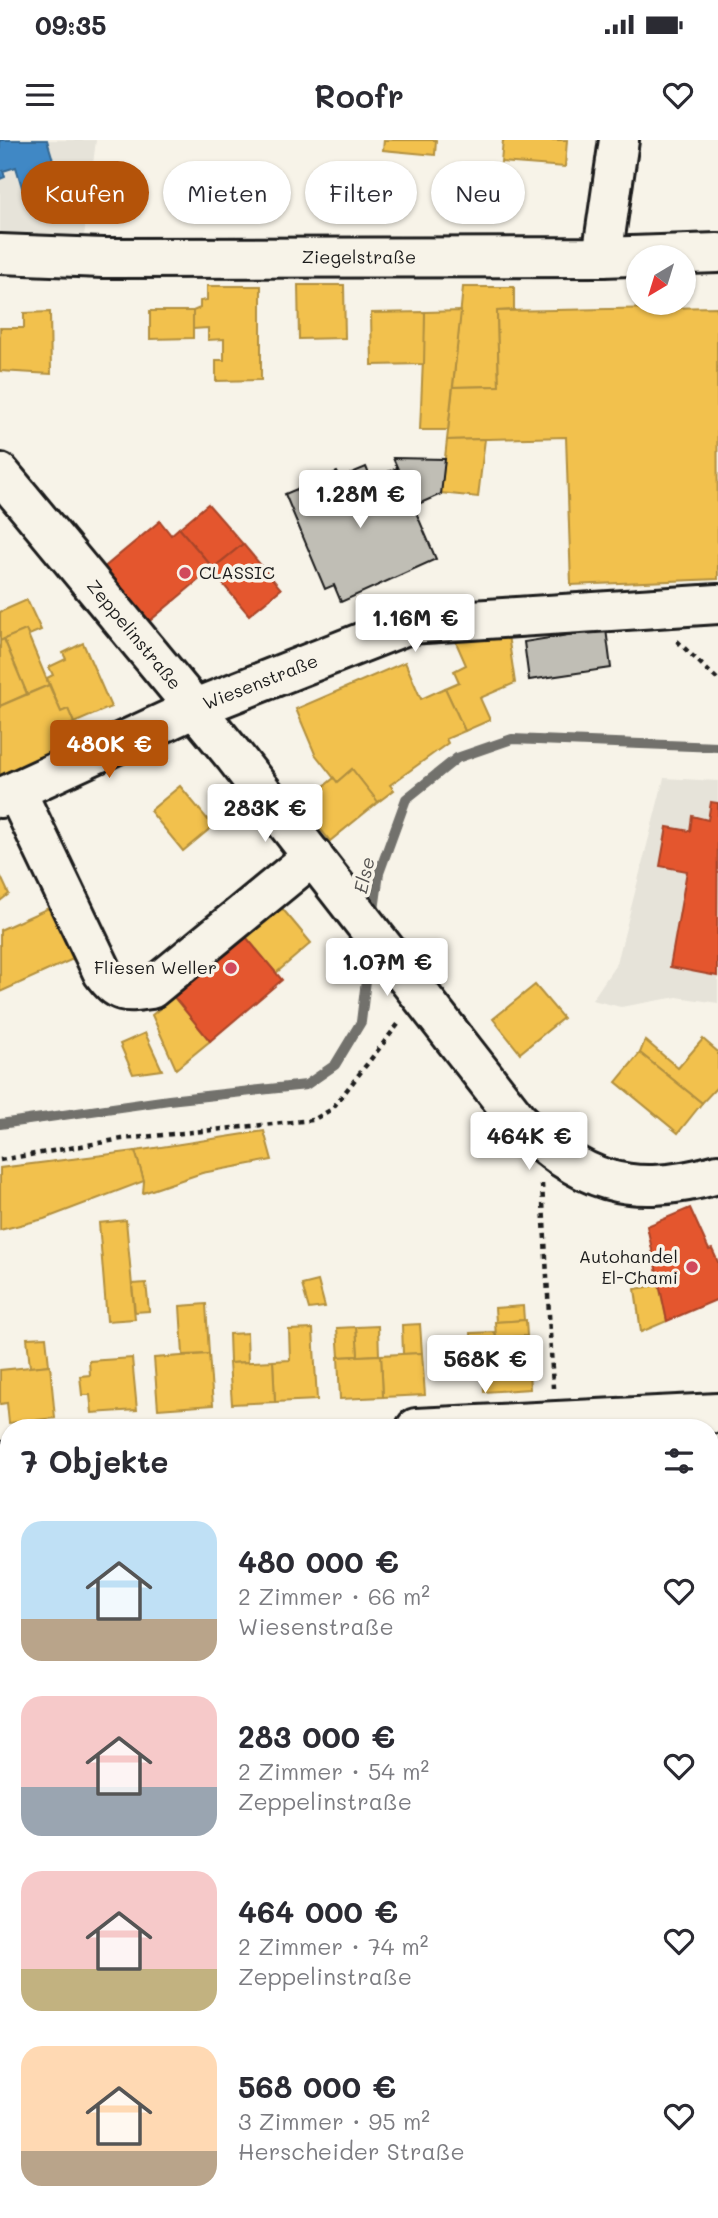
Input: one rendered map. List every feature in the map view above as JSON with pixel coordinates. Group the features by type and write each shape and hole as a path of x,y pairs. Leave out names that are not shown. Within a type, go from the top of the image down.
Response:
{"street":[{"path":"602,257 619,140"},
{"name":"Ziegelstraße","path":"0,254 103,258 602,257 718,253"},
{"name":"Zeppelinstraße","path":"0,473 313,856 517,1118 547,1149 582,1171 622,1183 671,1184 718,1174"},
{"name":"Wiesenstraße","path":"8,794 193,709 410,624 713,609"},
{"path":"8,794 103,973 115,989 129,993 151,989 313,856"},
{"path":"651,1419 718,1413"}],"path":[{"path":"0,1160 122,1139 313,1120 332,1109 410,980"},
{"path":"547,1149 540,1195 555,1419"}],"shaded area":[{"path":"0,140 96,140 93,161 21,161 21,224 86,224 84,236 0,233"},
{"path":"664,778 718,781 718,1003 677,997 621,1007 592,1000 617,963"}],"building: Wohnen":[{"path":"384,140 436,140 435,155 383,150"},
{"path":"503,140 567,140 565,167 525,164 525,161 501,161"},
{"path":"298,285 344,285 345,338 299,339"},
{"path":"207,286 261,286 261,380 216,381 216,360 224,360 224,339 208,340 208,328 193,329 193,311 200,308 200,301 207,300"},
{"path":"463,287 514,287 514,310 497,311 499,386 453,387"},
{"path":"696,307 717,307 718,579 571,585 566,437 447,440 453,387 499,386 497,311 626,309 626,315 696,315"},
{"path":"150,311 193,311 193,338 150,339"},
{"path":"461,311 448,430 420,430 425,312"},
{"path":"50,312 51,374 0,371 0,328 24,328 24,313"},
{"path":"425,312 424,364 372,365 371,313"},
{"path":"485,439 478,497 441,493 447,440"},
{"path":"27,600 41,630 29,635 26,630 0,641 0,612"},
{"path":"26,630 49,685 27,694 4,639"},
{"path":"508,635 515,683 480,698 490,720 465,731 445,688 459,682 454,671 466,665 455,640"},
{"path":"4,639 27,694 0,706 0,641"},
{"path":"83,643 111,707 74,723 68,709 61,712 47,678 53,675 49,667 66,659 63,653"},
{"path":"405,662 421,699 445,688 465,731 446,739 448,743 390,785 394,790 378,802 352,769 337,782 315,754 296,709"},
{"path":"49,685 61,712 68,709 74,723 54,732 61,749 0,776 0,706"},
{"path":"352,769 378,802 330,841 301,805 334,778 337,782"},
{"path":"180,786 213,826 183,851 150,811"},
{"path":"0,877 9,894 0,901"},
{"path":"53,906 82,955 0,992 0,930"},
{"path":"281,907 311,943 276,973 246,937"},
{"path":"535,985 563,1018 520,1053 493,1019"},
{"path":"174,997 210,1041 176,1069 152,1015"},
{"path":"145,1033 162,1070 133,1074 120,1044"},
{"path":"703,1039 718,1052 718,1086 702,1103 640,1053 645,1040 678,1068"},
{"path":"640,1053 702,1103 678,1133 616,1082"},
{"path":"264,1131 272,1160 202,1173 143,1193 144,1181 135,1151"},
{"path":"135,1151 144,1181 44,1219 0,1230 0,1168"},
{"path":"126,1220 135,1319 107,1321 99,1223"},
{"path":"318,1281 325,1307 309,1309 302,1285"},
{"path":"146,1283 149,1311 135,1312 132,1284"},
{"path":"659,1285 667,1321 641,1332 635,1289"},
{"path":"206,1304 209,1354 183,1355 180,1306"},
{"path":"523,1306 524,1320 496,1322 495,1308"},
{"path":"526,1320 527,1336 496,1338 495,1322"},
{"path":"420,1324 422,1353 403,1354 402,1325"},
{"path":"378,1326 379,1355 358,1356 356,1327"},
{"path":"356,1327 358,1356 339,1357 337,1328"},
{"path":"313,1329 317,1400 275,1402 273,1361 290,1360 289,1330"},
{"path":"495,1332 496,1338 527,1336 530,1389 484,1392 483,1373 473,1374 471,1333"},
{"path":"247,1333 248,1362 230,1363 229,1334"},
{"path":"46,1337 49,1365 30,1367 27,1338"},
{"path":"422,1353 425,1395 383,1397 381,1355"},
{"path":"209,1354 213,1405 158,1409 154,1358"},
{"path":"381,1355 383,1397 340,1399 338,1357"},
{"path":"132,1358 137,1410 92,1413 90,1395 82,1395 80,1376 90,1375 89,1361"},
{"path":"273,1361 275,1402 232,1404 229,1363"},
{"path":"50,1365 55,1418 9,1419 7,1403 0,1404 0,1370"}],"building: Handel":[{"path":"208,504 243,544 213,568 179,528"},
{"path":"160,521 171,535 179,528 213,568 146,624 101,570"},
{"path":"243,544 281,589 249,615 211,570"},
{"path":"711,802 718,803 717,976 670,967 687,871 660,866 667,827 690,831 692,816 708,820"},
{"path":"246,937 282,980 210,1041 174,997"},
{"path":"690,1208 709,1250 712,1249 718,1262 718,1299 667,1321 647,1226"}],"building: Schulen":[{"path":"0,140 47,140 53,161 21,161 21,184 16,167 3,171 5,177 0,179"}],"building: Sonstige":[{"path":"393,458 445,459 441,494 414,506"},
{"path":"366,467 371,479 397,468 436,559 341,602 334,585 325,589 285,494 337,472 340,478"},
{"path":"606,629 611,668 529,680 524,642"}],"waterway":[{"name":"Else","path":"373,918 379,873 406,799 457,758 512,739 718,747"},
{"name":"Else","path":"0,1124 169,1100 306,1085 335,1065 361,1022 370,947"}],"place":[{"name":"CLASSIC","path":"185,573"},
{"name":"Fliesen Weller","path":"231,968"},
{"name":"Autohandel El-Chami","path":"692,1267"}]}
